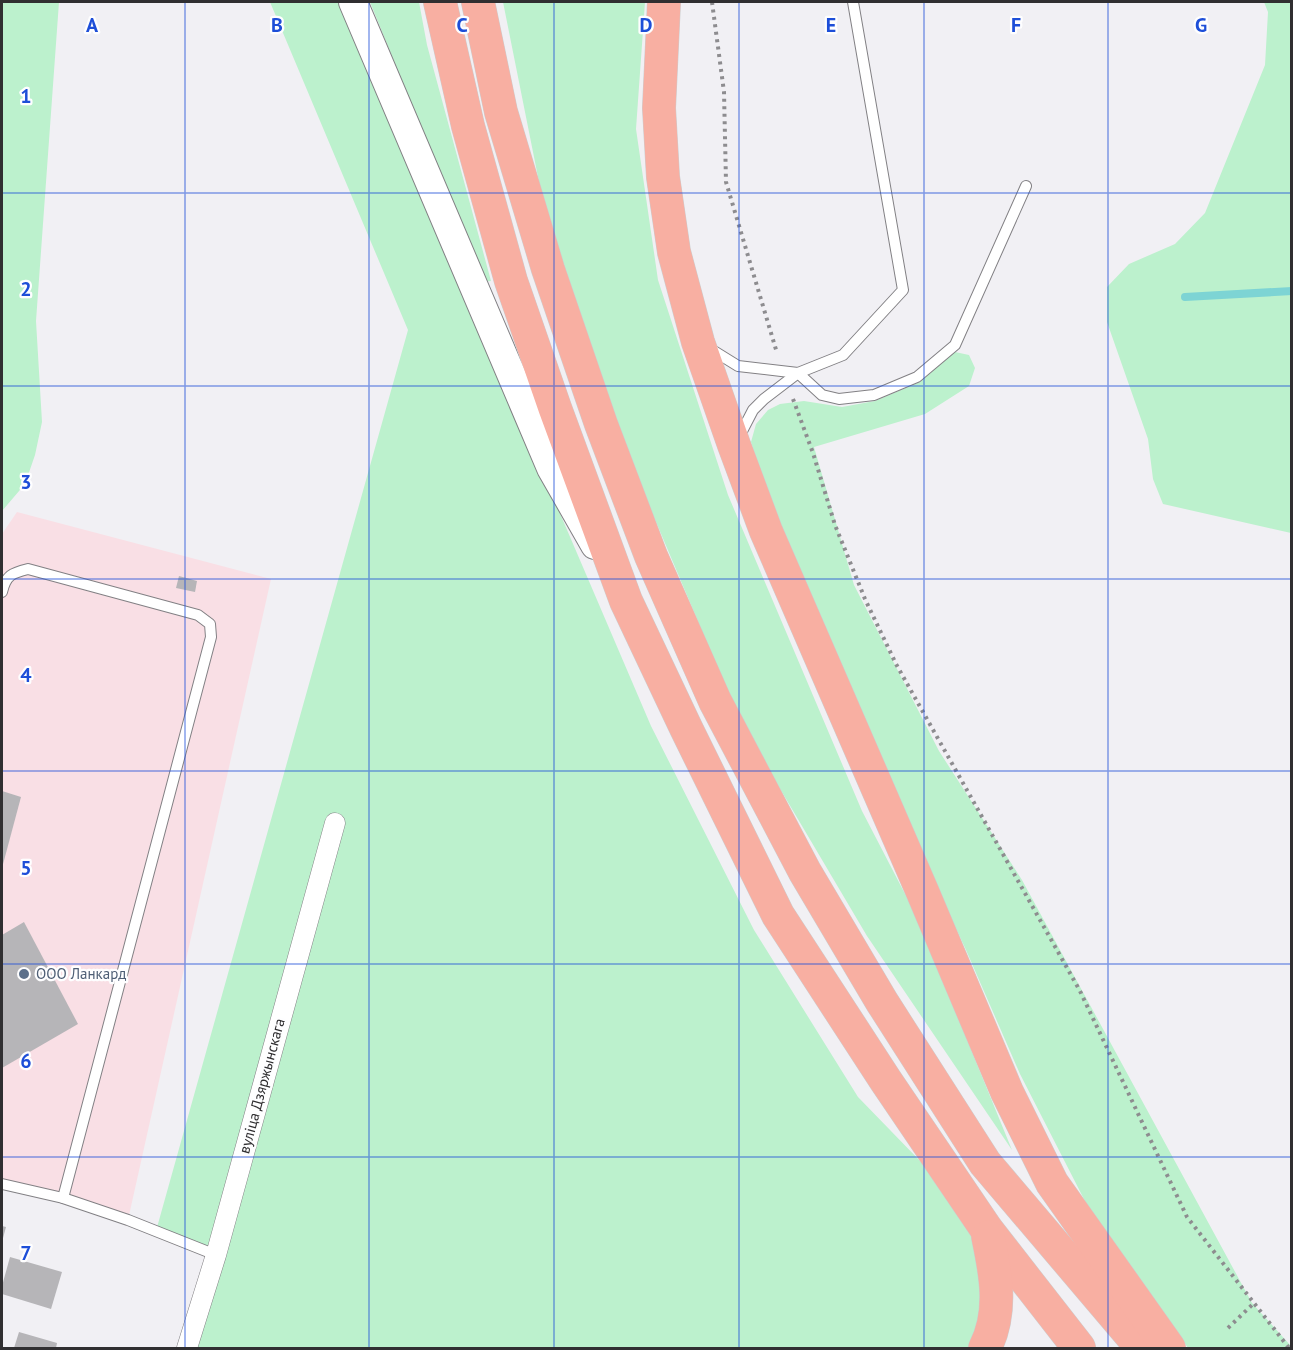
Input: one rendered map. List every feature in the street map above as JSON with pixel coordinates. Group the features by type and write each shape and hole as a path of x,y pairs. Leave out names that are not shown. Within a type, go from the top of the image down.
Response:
{"highway":[{"path":"440,2 468,126 511,281 626,601 778,915 987,1230 1079,1348"},
{"path":"478,2 501,112 551,280 601,424 651,556 715,701 805,872 882,1002 985,1163 1142,1348"},
{"path":"664,2 659,108 663,177 674,252 698,342 734,445 771,542 1007,1092 1052,1183 1168,1348"},
{"path":"985,1348 996,1313 997,1278 987,1230"}],"main road":[{"path":"353,2 551,468 626,601"}],"street":[{"name":"вуліца Дзяржынскага","path":"187,1348 216,1255 335,824"}],"lane":[{"path":"734,445 753,410 764,399 798,373 843,355 903,290 853,2"},
{"path":"698,342 738,366 798,373 822,395 839,399 874,395 916,377 955,345 1026,186"},
{"path":"2,592 4,584 12,573 28,569 198,615 210,624 208,649 63,1198"},
{"path":"2,1184 63,1198 128,1220 216,1255"}],"path":[{"path":"712,2 724,92 726,182 782,371"},
{"path":"786,383 813,453 835,525 865,599 896,664 1080,991 1187,1217 1253,1305 1289,1348"},
{"path":"1228,1328 1253,1305"}],"shaded area":[{"path":"17,512 271,579 128,1220 2,1184 2,534"}],"green space":[{"path":"2,2 59,2 36,321 42,422 35,455 25,484 2,511"},
{"path":"270,2 341,2 651,726 754,930 858,1097 987,1230 985,1348 187,1348 216,1255 156,1231 408,330"},
{"path":"370,2 419,2 427,45 491,281 483,282"},
{"path":"503,2 645,2 636,129 658,280 728,495 862,811 917,917 1012,1150 867,936 740,721 624,446 546,217"},
{"path":"1264,2 1291,2 1291,533 1163,504 1153,479 1148,439 1107,322 1107,287 1129,264 1175,244 1205,213 1265,65 1268,12"},
{"path":"955,352 969,355 975,368 969,386 925,414 814,447 854,585 939,751 1022,880 1252,1303 1291,1348 1188,1348 1088,1207 1020,1074 786,553 751,442 756,424 768,410 780,404 804,401 842,407 875,401 920,382"}],"building":[{"path":"179,576 197,581 195,592 176,588"},
{"path":"2,791 21,797 2,868"},
{"path":"24,922 78,1024 2,1068 2,935"},
{"path":"2,1226 6,1227 2,1242"},
{"path":"10,1257 62,1272 51,1309 2,1294"},
{"path":"19,1332 57,1343 56,1348 14,1348"}],"waterway":[{"path":"1185,297 1292,291"}],"place":[{"name":"ООО Ланкард","path":"24,974"}]}
